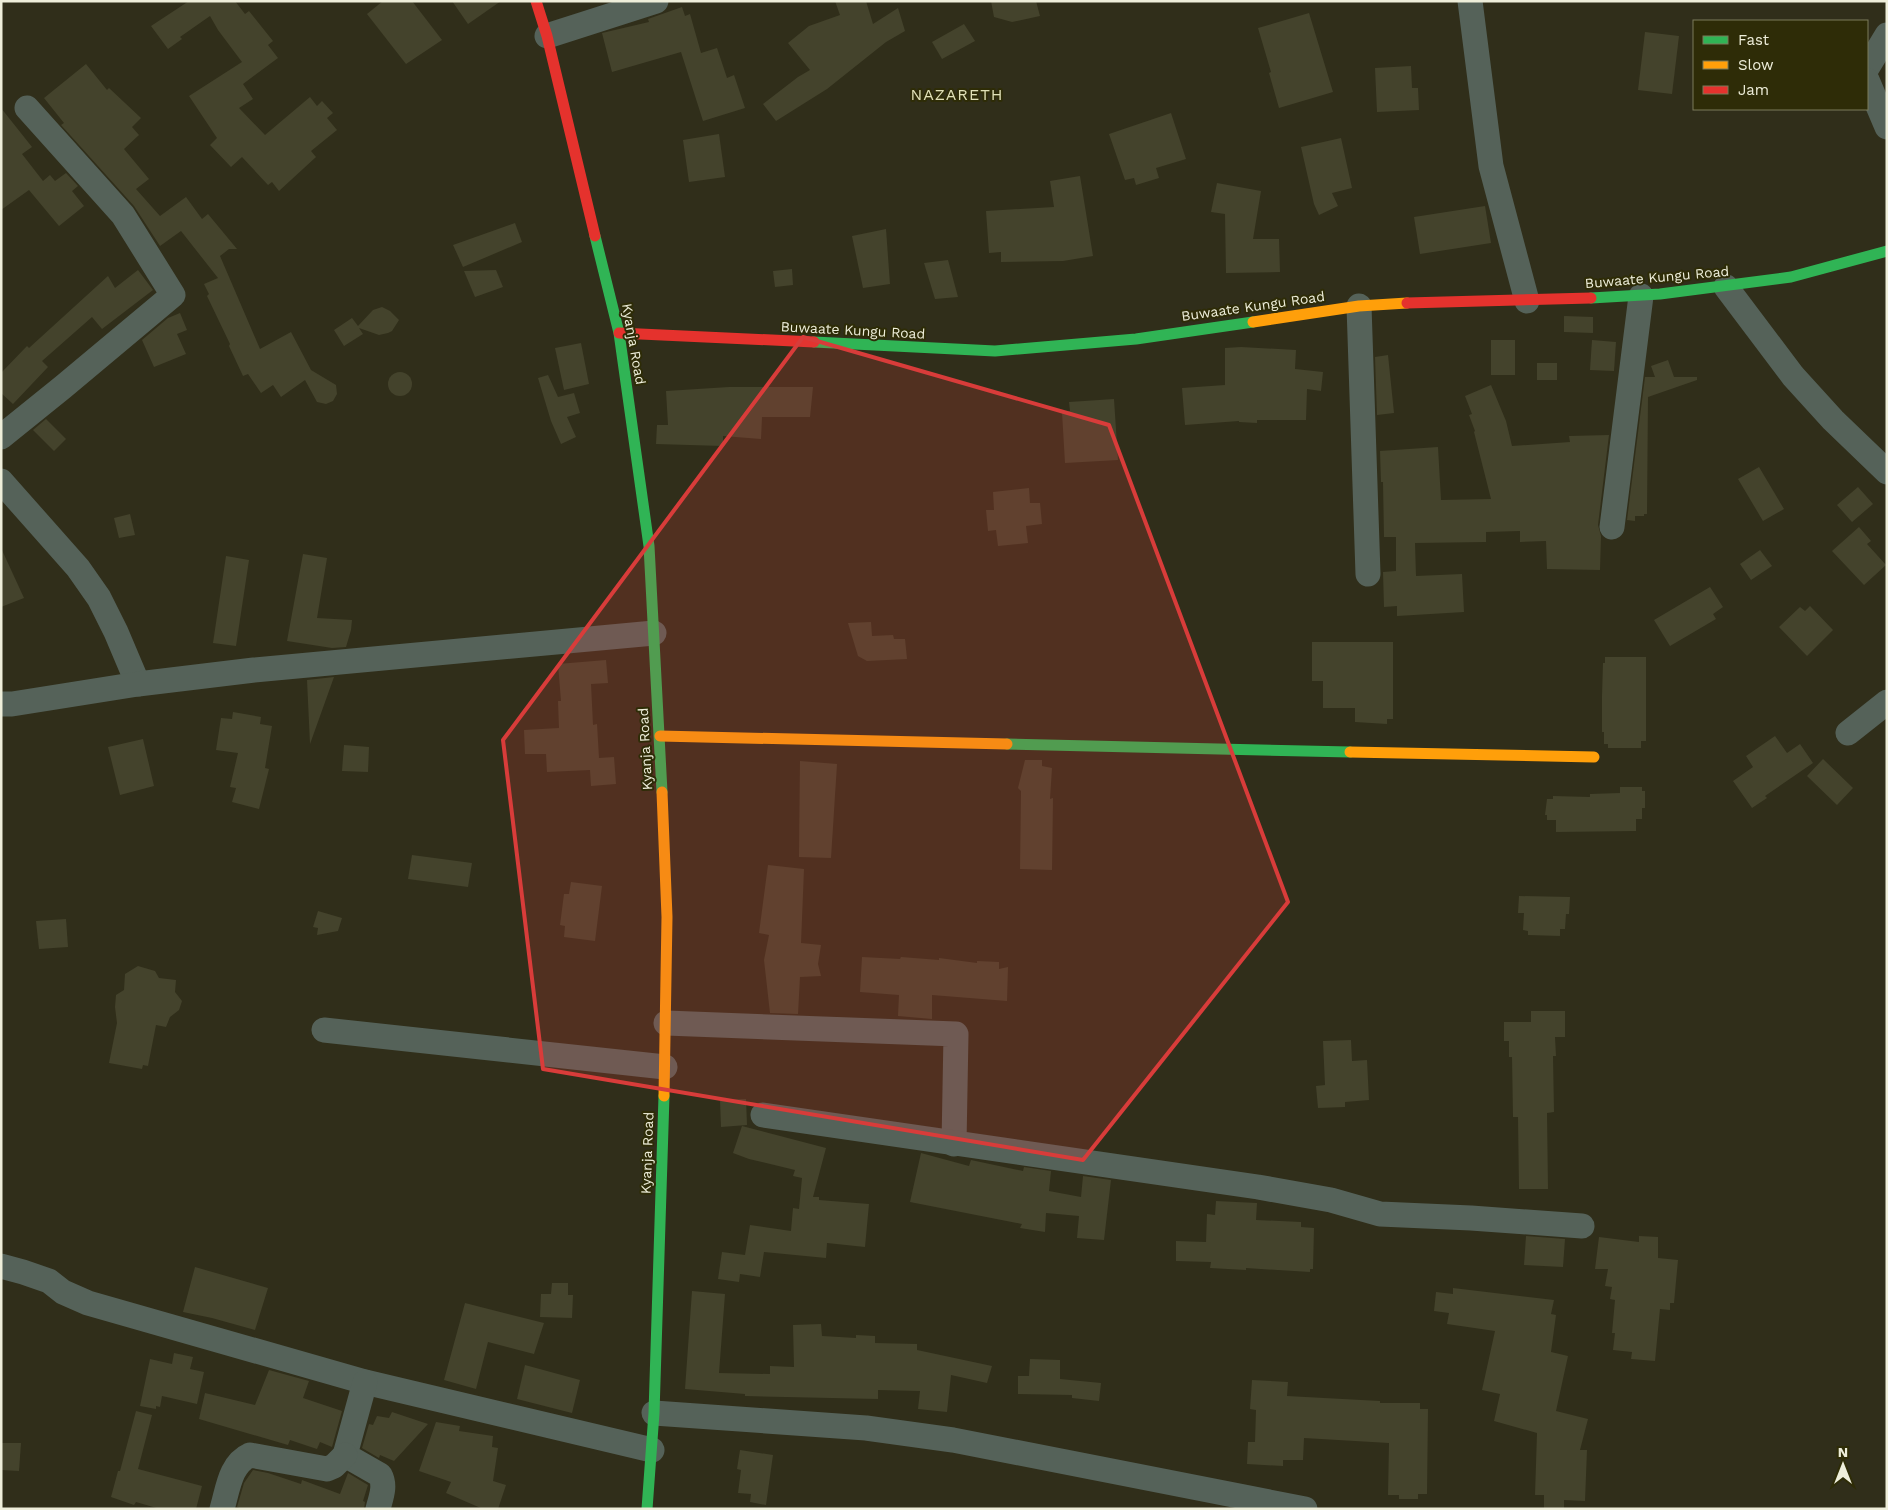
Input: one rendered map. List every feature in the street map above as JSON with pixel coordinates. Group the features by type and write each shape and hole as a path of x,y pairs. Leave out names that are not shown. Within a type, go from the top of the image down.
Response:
{"street":[{"name":"Kyanja Road","path":"536,1 547,36 619,334 649,546 660,736 667,916 665,1067 654,1413 648,1509"},
{"path":"547,36 656,1"},
{"path":"1470,1 1491,166 1527,300"},
{"path":"1868,66 1887,35"},
{"path":"1868,82 1887,128"},
{"path":"1,436 63,388 173,295 123,215 27,108"},
{"name":"Buwaate Kungu Road","path":"619,334 996,351 1136,339 1359,306 1426,302 1641,296 1791,277 1887,251"},
{"path":"1726,286 1793,376 1833,420 1887,472"},
{"path":"1612,527 1641,296"},
{"path":"1359,306 1368,574"},
{"path":"1,481 78,568 99,598 138,684"},
{"path":"1,704 48,699 138,684 254,670 654,633"},
{"path":"1848,733 1887,702"},
{"path":"660,736 1594,758"},
{"path":"666,1023 956,1034 954,1144"},
{"path":"324,1030 665,1067"},
{"path":"763,1115 1258,1187 1331,1200 1380,1214 1582,1226"},
{"path":"1,1266 49,1281 63,1292 88,1303 365,1382 652,1450"},
{"path":"222,1509 234,1469 241,1459 250,1455 327,1469 334,1466 345,1455 365,1382"},
{"path":"654,1413 866,1428 953,1440 1267,1505 1305,1509"},
{"path":"345,1455 380,1475 383,1486 378,1509"}],"highlighted area":[{"path":"803,337 1109,425 1288,902 1083,1160 543,1069 503,740"}],"building":[{"path":"189,1 235,1 245,14 249,11 273,41 268,45 278,58 243,84 253,99 239,108 265,135 310,97 317,106 322,101 333,113 327,118 337,130 311,151 316,157 279,191 272,182 268,185 242,157 231,167 210,145 217,138 189,96 242,62 210,16 180,37 182,39 168,49 151,26"},
{"path":"383,1 412,1 442,40 406,64 367,14"},
{"path":"452,1 501,1 468,24"},
{"path":"835,1 866,1 873,24 898,8 905,31 886,42 827,89 776,121 763,104 810,70 788,43 809,26 840,15"},
{"path":"991,1 1036,1 1040,16 1012,22 994,17"},
{"path":"682,7 685,16 690,14 701,53 717,48 727,78 734,75 745,108 703,121 681,52 612,72 602,33 649,22 648,19"},
{"path":"1309,13 1333,92 1279,108 1258,28"},
{"path":"964,24 975,41 942,59 932,42"},
{"path":"1645,32 1679,36 1672,94 1638,90"},
{"path":"86,64 107,90 109,88 141,118 132,127 139,135 124,149 149,179 136,189 160,216 186,197 202,219 208,214 237,249 229,249 220,256 260,349 291,332 311,370 336,385 337,394 333,401 326,404 317,402 305,380 281,397 273,385 261,393 248,374 243,376 207,296 209,294 204,284 218,278 181,231 160,246 134,206 61,125 64,123 44,98"},
{"path":"1411,66 1412,88 1418,88 1419,110 1377,112 1375,68"},
{"path":"1,108 32,147 22,154 43,181 50,175 55,181 66,173 78,186 72,191 84,206 59,226 29,190 1,210"},
{"path":"1171,113 1186,159 1156,168 1159,178 1136,185 1134,178 1125,180 1109,134"},
{"path":"719,134 725,177 689,182 683,140"},
{"path":"1341,138 1352,188 1332,193 1338,206 1319,215 1314,204 1301,147"},
{"path":"1080,176 1093,256 1063,261 1001,262 1001,252 989,253 986,211 1054,207 1050,181"},
{"path":"1217,183 1261,191 1253,239 1279,239 1280,272 1226,273 1225,214 1211,212"},
{"path":"1485,206 1491,243 1420,254 1414,217"},
{"path":"515,223 522,242 463,267 453,245"},
{"path":"886,229 890,284 863,288 852,236"},
{"path":"948,260 958,297 935,299 924,263"},
{"path":"792,269 793,285 775,287 773,271"},
{"path":"138,270 153,290 102,329 92,317 42,361 48,367 13,404 1,393 1,373 27,346 29,348 108,276 115,288"},
{"path":"496,270 503,287 475,297 464,271"},
{"path":"382,307 390,311 399,320 392,331 379,335 359,328 363,334 344,346 334,330 352,318 358,326 373,310"},
{"path":"180,313 187,330 177,334 186,354 154,367 142,340 168,318"},
{"path":"1564,316 1593,317 1593,333 1564,332"},
{"path":"1491,340 1515,340 1515,375 1491,375"},
{"path":"1592,340 1616,342 1614,371 1590,370"},
{"path":"581,343 589,384 564,390 555,348"},
{"path":"1225,348 1296,350 1295,369 1323,372 1321,391 1307,389 1306,420 1257,420 1257,423 1239,421 1185,425 1182,388 1225,385"},
{"path":"1388,355 1394,413 1377,415 1375,357"},
{"path":"1668,360 1674,377 1697,377 1697,380 1648,397 1647,514 1635,516 1635,521 1627,520 1645,377 1655,377 1651,366"},
{"path":"1537,363 1557,363 1557,380 1537,380"},
{"path":"400,372 409,375 412,384 409,393 400,396 391,393 388,384 391,375"},
{"path":"548,375 558,397 574,393 580,413 567,417 576,437 561,444 551,421 538,378"},
{"path":"1491,385 1506,421 1512,446 1570,442 1569,436 1609,435 1598,525 1601,536 1600,570 1547,569 1546,541 1520,542 1520,531 1486,532 1486,542 1415,543 1416,576 1462,574 1464,612 1397,616 1397,606 1384,607 1383,572 1396,571 1396,537 1384,537 1383,482 1381,482 1380,451 1438,447 1441,500 1491,499 1475,431 1469,415 1472,414 1465,396"},
{"path":"729,387 813,387 810,417 762,417 761,439 723,436 723,446 656,444 657,425 668,425 666,391"},
{"path":"1114,399 1118,460 1065,463 1062,412 1070,411 1069,402"},
{"path":"46,419 66,439 54,451 33,430"},
{"path":"1759,467 1784,509 1763,521 1738,479"},
{"path":"1858,487 1873,504 1852,522 1837,505"},
{"path":"1029,488 1030,503 1040,503 1042,524 1026,526 1028,543 998,546 996,530 988,531 986,510 994,510 993,492"},
{"path":"130,514 135,535 119,538 114,518"},
{"path":"1859,527 1871,541 1867,544 1886,565 1864,585 1832,551"},
{"path":"1,548 24,598 1,607"},
{"path":"1760,550 1772,566 1751,580 1740,564"},
{"path":"303,554 327,558 317,618 352,620 346,647 332,648 287,641"},
{"path":"226,556 249,560 236,646 213,643"},
{"path":"1710,587 1723,607 1713,614 1716,619 1670,646 1654,620"},
{"path":"1810,606 1833,630 1807,656 1779,627 1800,607 1805,611"},
{"path":"871,622 872,636 893,635 894,639 905,639 907,659 867,661 858,656 848,623"},
{"path":"1312,642 1393,642 1393,719 1387,719 1387,724 1355,722 1355,708 1323,708 1323,681 1312,681"},
{"path":"1605,657 1646,657 1646,741 1641,741 1641,748 1608,748 1608,744 1604,744 1602,696 1603,663 1605,663"},
{"path":"606,660 608,683 591,684 593,725 597,724 599,758 614,757 616,784 591,786 590,770 547,772 546,754 525,754 524,730 559,728 558,701 561,701 558,664"},
{"path":"334,677 310,744 307,680"},
{"path":"233,712 261,717 260,724 272,726 265,768 269,769 259,809 232,802 236,788 230,787 238,753 216,750 221,718 232,719"},
{"path":"1775,736 1787,753 1800,744 1813,763 1765,796 1767,798 1752,808 1733,781 1753,767 1746,756"},
{"path":"143,739 154,786 120,795 108,747"},
{"path":"344,745 369,747 368,772 342,771"},
{"path":"1823,759 1853,788 1837,805 1807,776"},
{"path":"1025,760 1042,760 1042,766 1052,768 1050,799 1053,798 1052,870 1020,869 1021,791 1018,788"},
{"path":"800,761 837,764 831,858 799,857"},
{"path":"1620,787 1642,787 1642,791 1645,791 1645,808 1642,808 1642,819 1636,819 1636,831 1556,832 1556,820 1547,820 1547,815 1545,815 1547,799 1553,799 1553,796 1590,797 1590,794 1620,793"},
{"path":"412,855 472,863 468,887 408,879"},
{"path":"768,865 804,869 801,943 821,945 818,964 821,976 800,977 798,1014 770,1013 764,960 769,935 759,933"},
{"path":"571,882 602,886 595,941 564,937 565,926 560,925 564,894 569,894"},
{"path":"1519,896 1570,897 1569,914 1566,914 1565,929 1560,929 1560,936 1528,935 1528,931 1523,930 1524,913 1518,913"},
{"path":"318,911 342,918 338,931 317,935 318,928 313,927"},
{"path":"66,919 68,947 39,949 36,921"},
{"path":"862,957 900,959 901,957 939,960 939,958 977,963 977,961 999,962 999,969 1008,967 1007,1001 932,995 932,1019 898,1016 899,995 860,992"},
{"path":"138,966 155,971 159,978 176,980 175,992 182,1001 179,1010 170,1017 166,1027 156,1025 148,1066 143,1065 142,1069 109,1063 117,1023 116,995 124,990 125,974"},
{"path":"1531,1011 1565,1011 1565,1037 1555,1037 1556,1056 1553,1056 1554,1112 1547,1113 1548,1189 1519,1189 1518,1117 1513,1117 1512,1057 1509,1057 1509,1041 1504,1041 1504,1022 1531,1022"},
{"path":"1351,1040 1352,1061 1367,1060 1369,1100 1345,1102 1345,1107 1318,1108 1316,1086 1325,1085 1323,1041"},
{"path":"746,1099 747,1125 721,1127 720,1100"},
{"path":"742,1126 826,1148 813,1197 819,1197 819,1200 869,1204 865,1247 827,1243 826,1258 764,1252 760,1277 740,1274 739,1282 718,1279 722,1252 745,1255 750,1225 791,1231 793,1208 799,1209 802,1178 793,1176 795,1170 749,1159 733,1153"},
{"path":"921,1153 969,1166 971,1160 1023,1171 1024,1167 1051,1171 1049,1191 1081,1197 1083,1176 1111,1180 1104,1240 1077,1238 1079,1216 1046,1213 1045,1232 1020,1228 1022,1224 910,1202"},
{"path":"1216,1201 1257,1203 1256,1220 1301,1222 1301,1227 1314,1228 1313,1269 1310,1269 1310,1272 1210,1268 1211,1262 1176,1261 1176,1241 1206,1242 1207,1214 1215,1215"},
{"path":"1526,1236 1565,1239 1563,1267 1524,1265"},
{"path":"1639,1236 1658,1237 1658,1258 1678,1260 1674,1303 1670,1303 1670,1310 1660,1309 1655,1361 1631,1359 1632,1352 1613,1350 1615,1333 1612,1333 1615,1300 1610,1299 1612,1287 1605,1286 1608,1269 1595,1269 1599,1237 1639,1242"},
{"path":"195,1267 268,1288 255,1330 183,1312"},
{"path":"552,1283 568,1283 568,1295 573,1295 572,1318 540,1317 541,1294 551,1294"},
{"path":"1453,1288 1554,1300 1551,1314 1556,1315 1551,1352 1568,1356 1556,1411 1588,1419 1580,1450 1587,1450 1585,1501 1564,1500 1564,1509 1544,1509 1544,1495 1535,1495 1537,1433 1494,1421 1500,1394 1482,1390 1495,1331 1447,1324 1449,1313 1434,1311 1436,1292 1453,1294"},
{"path":"692,1291 725,1294 719,1373 770,1374 770,1366 794,1367 793,1325 821,1324 822,1336 856,1338 856,1335 875,1336 875,1343 917,1344 917,1350 992,1366 987,1383 951,1375 947,1412 918,1409 920,1391 878,1390 878,1399 745,1396 745,1394 685,1389"},
{"path":"465,1303 544,1323 534,1354 488,1342 476,1389 444,1380"},
{"path":"174,1353 193,1357 190,1369 204,1372 197,1404 162,1396 160,1407 156,1406 156,1409 140,1406 150,1359 172,1364"},
{"path":"1030,1359 1060,1360 1060,1379 1101,1383 1099,1401 1072,1398 1072,1395 1018,1394 1018,1376 1029,1376"},
{"path":"525,1365 580,1380 572,1413 517,1399"},
{"path":"269,1370 309,1381 303,1398 342,1411 332,1447 320,1442 317,1449 290,1440 288,1445 199,1419 205,1393 255,1405"},
{"path":"1252,1380 1288,1382 1287,1396 1380,1401 1380,1403 1420,1403 1420,1409 1428,1409 1427,1494 1418,1494 1418,1499 1399,1499 1399,1495 1388,1495 1389,1443 1304,1438 1303,1460 1283,1460 1283,1466 1247,1464 1248,1442 1255,1442 1256,1410 1250,1409"},
{"path":"136,1411 152,1415 138,1469 202,1486 196,1509 160,1509 136,1502 134,1505 111,1497"},
{"path":"392,1412 428,1424 394,1461 380,1455 379,1458 362,1448 369,1424 373,1425 377,1416 389,1418"},
{"path":"436,1422 460,1426 459,1431 493,1436 492,1447 498,1448 493,1481 506,1485 498,1509 483,1509 446,1493 451,1482 419,1471"},
{"path":"1,1443 21,1443 19,1471 1,1470"},
{"path":"740,1450 773,1455 766,1505 750,1502 751,1494 738,1493 741,1470 737,1469"},
{"path":"253,1470 301,1484 302,1480 340,1494 348,1473 368,1485 363,1501 365,1502 364,1509 242,1509 237,1507 244,1483"}],"traffic: fast":[{"path":"595,236 619,333 649,546 662,792"},
{"path":"1591,298 1660,294 1791,277 1887,251"},
{"path":"814,342 995,351 1136,339 1253,322"},
{"path":"1007,744 1350,752"},
{"path":"647,1509 654,1413 664,1096"}],"traffic: slow":[{"path":"1253,322 1359,306 1407,303"},
{"path":"660,736 1007,744"},
{"path":"1350,752 1594,757"},
{"path":"662,792 667,917 664,1096"}],"traffic: jam":[{"path":"536,1 547,36 595,236"},
{"path":"1407,303 1591,298"},
{"path":"619,333 814,342"}],"district":[{"name":"NAZARETH","path":"957,94"}]}
